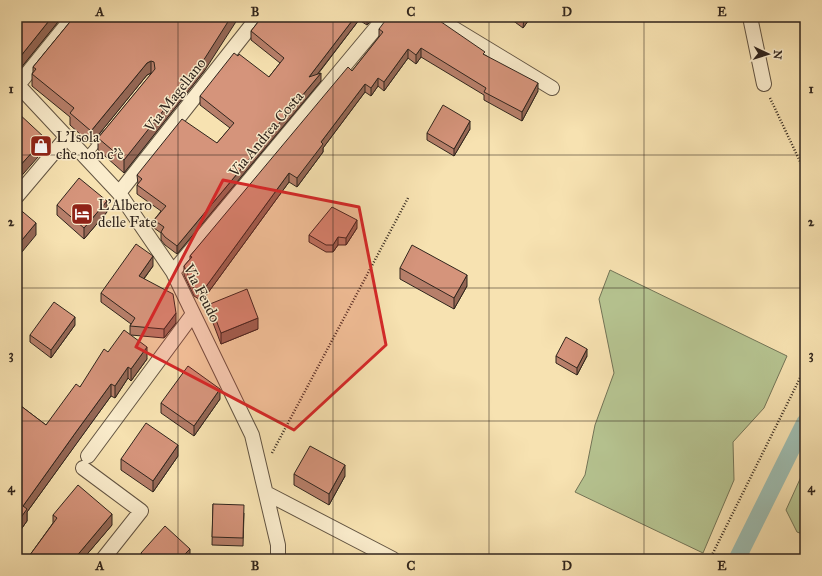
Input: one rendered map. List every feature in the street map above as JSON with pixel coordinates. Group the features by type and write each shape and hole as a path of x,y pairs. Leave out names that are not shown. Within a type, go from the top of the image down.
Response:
{"street":[{"path":"18,88 73,17"},
{"name":"Via Magellano","path":"120,194 258,17"},
{"name":"Via Andrea Costa","path":"173,272 385,17"},
{"path":"435,17 552,88"},
{"path":"750,17 764,84"},
{"name":"Via Feudo","path":"18,88 120,194 173,272 252,435 278,545 278,559"},
{"path":"17,196 66,138"},
{"path":"103,559 141,511 85,462 193,314"},
{"path":"266,493 393,559"}],"lane":[{"path":"86,157 111,126"}],"path":[{"path":"764,84 805,172"},
{"path":"259,463 275,451 408,198"},
{"path":"710,559 805,368"}],"highlighted area":[{"path":"223,180 359,207 386,345 294,430 136,347"}],"green space":[{"path":"610,270 787,356 764,408 733,442 734,480 703,553 575,492 585,475 595,425 614,373 599,299"},
{"path":"805,468 805,535 797,532 786,510"}],"building":[{"path":"17,17 52,17 20,57 17,55"},
{"path":"74,17 231,17 205,58 124,160 98,138 155,69 154,62 151,61 147,63 91,131 70,113 74,108 32,74 36,69 33,67"},
{"path":"262,17 355,17 309,77 321,73 177,246 165,237 161,232 164,227 154,220 166,206 137,185 142,179 137,175 182,119 217,143 234,123 200,96 234,53 238,56 239,54 269,77 284,58 251,31"},
{"path":"388,17 434,17 485,52 483,54 538,83 522,112 484,92 486,88 421,48 416,55 408,49 384,82 378,78 371,88 365,84 321,142 323,144 297,178 289,173 202,292 194,288 184,266 192,257 190,256 348,67 352,71 383,32 379,29"},
{"path":"443,105 470,121 454,149 427,133"},
{"path":"17,112 45,138 17,169"},
{"name":"L'Albero delle Fate","path":"79,178 107,201 84,228 57,205"},
{"path":"17,207 36,223 17,246"},
{"path":"332,207 357,220 346,238 338,237 333,245 326,245 309,235"},
{"path":"136,244 153,256 139,276 173,294 176,313 164,329 130,326 135,318 101,293"},
{"path":"412,245 467,275 454,298 400,268"},
{"path":"247,289 258,318 221,333 210,304"},
{"path":"54,302 75,317 51,350 30,335"},
{"path":"124,330 147,347 131,369 128,367 115,386 111,384 23,506 27,509 17,523 17,403 46,425 76,384 80,387 104,349 108,352"},
{"path":"566,337 587,349 577,368 556,356"},
{"path":"188,366 220,389 194,426 161,403"},
{"path":"146,423 178,445 153,481 121,459"},
{"path":"310,446 345,465 329,494 294,474"},
{"path":"78,485 112,514 75,558 77,559 27,559 57,518 53,515"},
{"path":"213,504 244,505 243,538 212,537"},
{"path":"165,526 190,549 180,559 147,559 141,553"},
{"path":"477,556 484,559 476,559"}],"waterway":[{"path":"737,559 805,422"}],"place":[{"name":"L'Isola che non c'è","path":"41,146"},
{"name":"L'Albero delle Fate","path":"82,214"}]}
